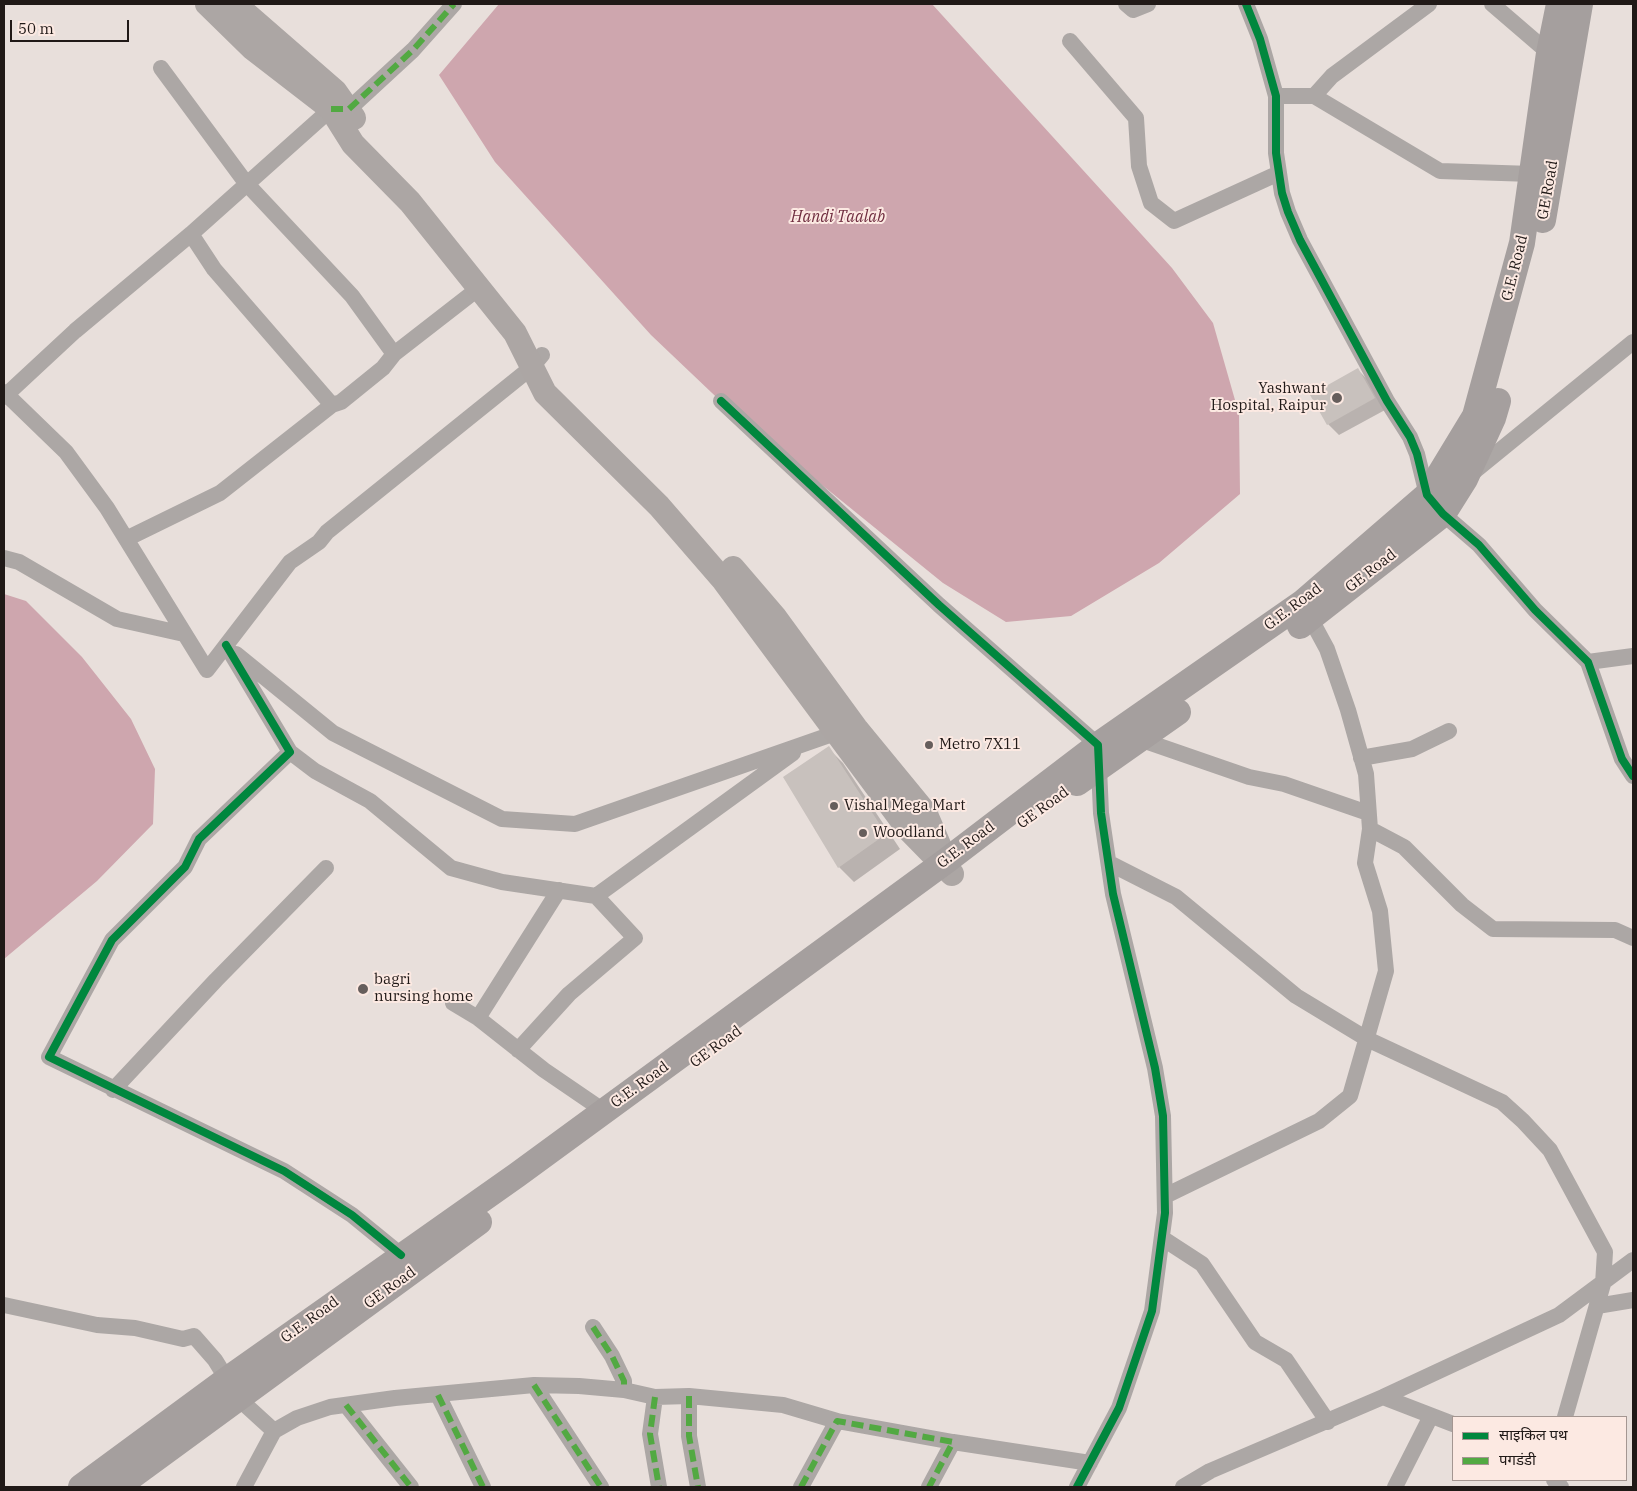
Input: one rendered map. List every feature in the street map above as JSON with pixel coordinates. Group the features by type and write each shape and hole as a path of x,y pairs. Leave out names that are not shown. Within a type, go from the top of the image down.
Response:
{"main road":[{"name":"G.E. Road","path":"1435,505 1475,416 1522,244 1549,53 1559,4"},
{"name":"GE Road","path":"117,1487 232,1390 947,866 1099,755 1139,739 1306,611 1465,479 1493,418 1539,242 1580,4"},
{"name":"G.E. Road","path":"1099,755 1306,611"},
{"name":"G.E. Road","path":"81,1487 232,1390 401,1255 517,1175 947,866"}],"street":[{"path":"207,4 252,48 340,109 411,182 509,307 537,361 545,393 659,506 724,581 845,730 908,829 947,866"},
{"path":"236,4 335,92 353,144 410,202 537,361"},
{"path":"454,4 413,50 246,183 191,234 75,331 5,395 66,452 107,508 207,670 290,562 319,542 327,532 537,361"},
{"path":"1126,4 1133,10 1148,4"},
{"path":"1246,4 1260,39 1276,96 1276,154 1278,173 1282,193 1300,240 1386,401 1410,437 1418,454 1435,505 1479,545 1535,610 1588,662 1622,759 1633,776"},
{"path":"1314,96 1332,76 1429,4"},
{"path":"1492,4 1549,53"},
{"path":"1070,42 1136,118 1139,166 1152,203 1174,220 1278,173"},
{"path":"161,68 246,183 352,296 394,354"},
{"path":"1276,96 1314,96 1440,171 1532,174"},
{"path":"191,234 214,270 332,405"},
{"path":"126,539 220,493 332,405 341,402 383,368 394,354 479,288"},
{"path":"1465,479 1633,342"},
{"path":"720,401 1099,755 1101,813 1113,894 1155,1068 1163,1116 1165,1196 1162,1238 1152,1311 1118,1408 1077,1487"},
{"path":"4,558 19,562 117,619 184,634"},
{"path":"1165,1196 1319,1121 1350,1096 1386,972 1380,911 1365,863 1369,821 1366,774 1348,710 1327,649 1306,611"},
{"path":"226,646 334,733 502,819 575,824 845,730"},
{"path":"226,646 290,752 315,771 370,801 451,868 502,882 596,896 635,938 569,994 518,1050"},
{"path":"1588,662 1633,656"},
{"path":"1362,758 1412,749 1449,731"},
{"path":"1139,739 1250,777 1284,784 1369,821 1404,847 1462,905 1493,929 1615,930 1633,938"},
{"path":"596,896 807,743"},
{"path":"290,752 199,839 185,867 112,940 49,1057 113,1090 284,1172 352,1215 401,1255"},
{"path":"1109,863 1176,897 1296,996 1367,1039 1502,1102 1550,1150 1605,1252 1603,1284 1565,1416"},
{"path":"113,1090 216,980 326,868"},
{"path":"478,1018 558,890"},
{"path":"453,1003 478,1018 518,1050 604,1111"},
{"path":"1162,1238 1202,1264 1256,1342 1286,1360 1328,1422"},
{"path":"1183,1487 1210,1471 1328,1422 1559,1315 1633,1260"},
{"path":"1597,1306 1633,1300"},
{"path":"4,1305 97,1325 135,1328 183,1339 194,1336 215,1360 232,1390 274,1431"},
{"path":"593,1327 612,1356 624,1380 624,1390"},
{"path":"244,1487 274,1431 297,1418 330,1407 534,1385 624,1390 655,1397 689,1396 783,1405 837,1421 953,1442 1090,1463"},
{"path":"534,1385 601,1487"},
{"path":"438,1395 483,1487"},
{"path":"689,1396 689,1436 698,1487"},
{"path":"655,1397 650,1434 659,1487"},
{"path":"1383,1397 1452,1424"},
{"path":"346,1405 411,1487"},
{"path":"1395,1487 1431,1416"},
{"path":"801,1487 837,1421"},
{"path":"929,1487 953,1442"}],"water":[{"name":"Handi Taalab","path":"499,4 932,4 1172,268 1213,323 1239,414 1240,494 1159,563 1071,616 1006,622 943,583 732,412 651,335 495,162 439,75"},
{"path":"4,594 26,601 82,657 131,719 155,769 153,824 97,881 4,959"}],"building":[{"path":"1358,368 1375,398 1327,425 1310,395"},
{"name":"Vishal Mega Mart","path":"829,746 886,834 838,868 783,777"}],"marked path":[{"path":"331,109 349,109 413,50 454,4"},
{"path":"593,1327 612,1356 624,1381 624,1390"},
{"path":"534,1385 601,1487"},
{"path":"438,1395 483,1487"},
{"path":"689,1396 689,1436 698,1487"},
{"path":"655,1397 650,1434 659,1487"},
{"path":"346,1405 411,1487"},
{"path":"801,1487 837,1421 953,1442 929,1487"}],"cycle path":[{"path":"1246,4 1260,39 1276,96 1276,153 1282,193 1288,212 1300,240 1387,401 1410,437 1417,454 1427,495 1443,514 1479,545 1535,610 1588,662 1622,759 1633,776"},
{"path":"721,401 939,605 1098,745 1101,813 1113,894 1155,1068 1163,1116 1165,1213 1152,1311 1119,1408 1077,1487"},
{"path":"226,645 290,752 199,839 185,867 112,940 49,1057 284,1171 352,1215 401,1255"}],"place":[{"name":"Yashwant Hospital, Raipur","path":"1337,398"},
{"name":"Metro 7X11","path":"929,745"},
{"name":"Vishal Mega Mart","path":"834,806"},
{"name":"Woodland","path":"863,833"},
{"name":"bagri nursing home","path":"363,989"}]}
